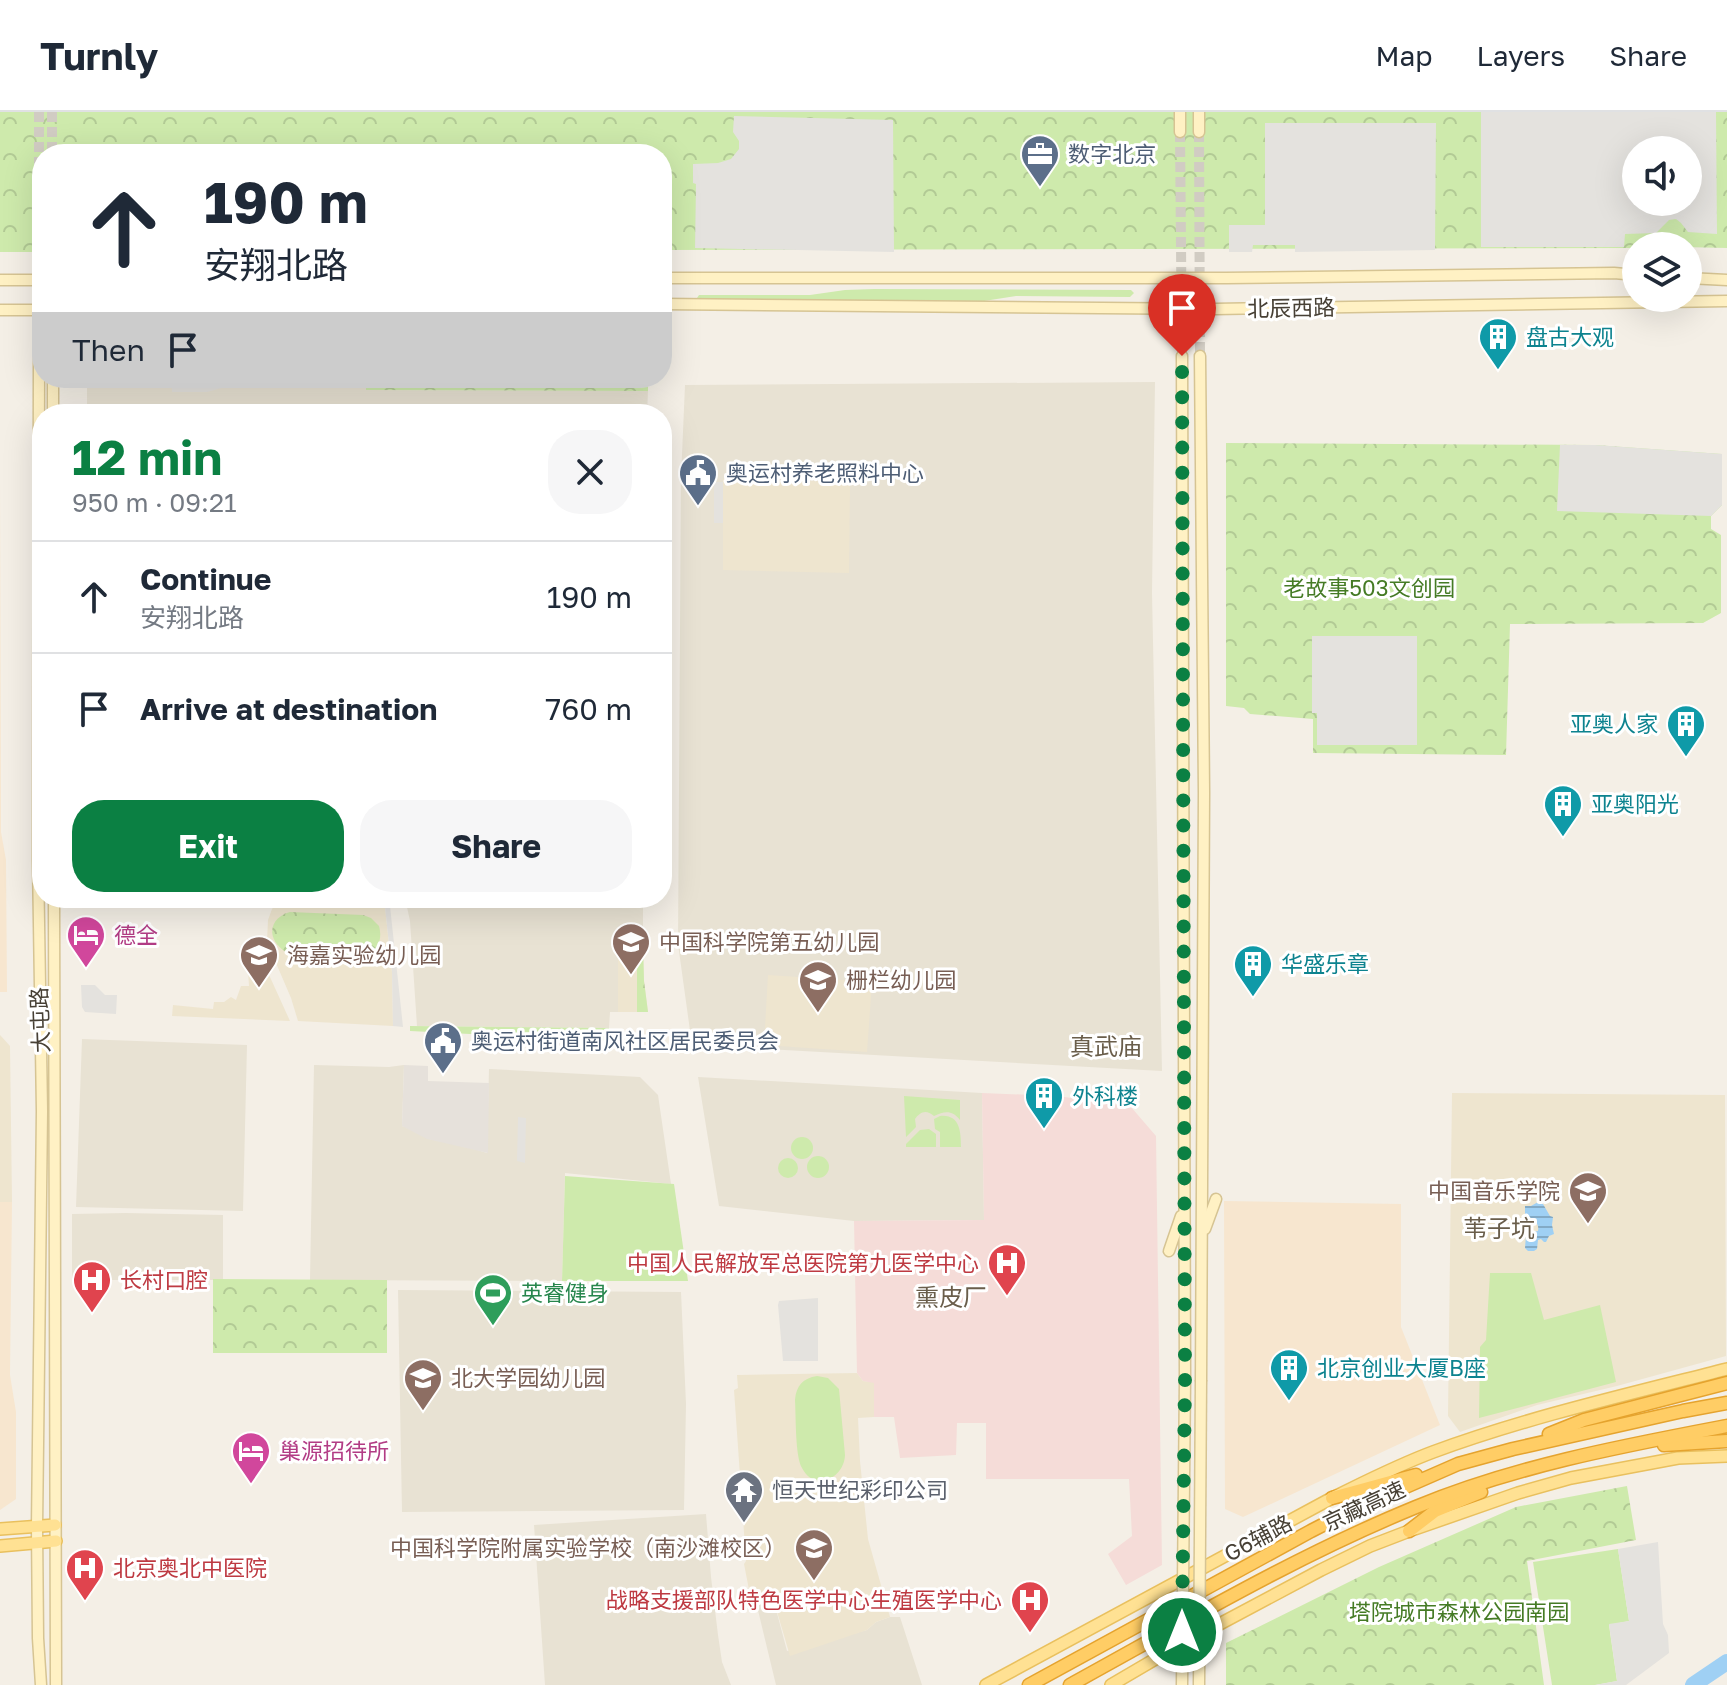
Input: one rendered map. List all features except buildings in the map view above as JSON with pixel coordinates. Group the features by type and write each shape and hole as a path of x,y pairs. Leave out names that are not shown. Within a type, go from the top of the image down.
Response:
{"highway":[{"path":"1513,1449 1584,1420 1727,1383"},
{"name":"京藏高速","path":"1029,1685 1311,1531 1458,1464 1513,1449 1727,1403"},
{"name":"京藏高速","path":"1070,1685 1238,1593 1417,1506 1475,1486 1601,1451 1727,1426"},
{"path":"1601,1451 1727,1441"},
{"path":"1332,1498 1458,1464"},
{"path":"1409,1531 1435,1511 1543,1466"}],"main road":[{"path":"1180,112 1180,132"},
{"path":"1199,112 1199,132"},
{"name":"北辰西路","path":"672,278 1622,275"},
{"path":"1702,279 1727,280"},
{"path":"0,280 32,280"},
{"name":"北辰西路","path":"672,304 1215,309 1727,301"},
{"path":"0,310 32,310"},
{"path":"1182,356 1185,1379 1182,1685"},
{"path":"1199,1685 1204,777 1200,356"},
{"name":"大屯路","path":"38,908 42,1111 37,1527 41,1685"},
{"name":"大屯路","path":"54,908 56,1685"},
{"path":"40,1019 54,1027"},
{"path":"1201,1239 1216,1199"},
{"path":"1169,1251 1184,1207"},
{"name":"G6辅路","path":"986,1685 1384,1472 1434,1452 1573,1409 1727,1369"},
{"path":"1111,1685 1321,1570 1409,1531 1571,1478 1678,1458 1727,1456"},
{"path":"55,1525 4,1528 4,1546 56,1541"}],"shaded area":[{"path":"1481,112 1716,112 1717,234 1688,232 1676,219 1669,220 1657,232 1622,232 1622,247 1481,247"},
{"path":"734,116 893,120 894,252 695,248 696,184 693,183 693,164 731,159 739,149 739,141 733,132"},
{"path":"1265,123 1436,123 1435,250 1295,252 1295,245 1253,245 1252,252 1229,252 1229,225 1265,225"},
{"path":"1155,382 1152,593 1162,1071 692,1045 678,944 681,478 685,385"},
{"path":"87,388 648,391 647,404 87,404"},
{"path":"172,388 222,388 207,392 172,392"},
{"path":"1560,445 1722,454 1722,505 1711,516 1557,511"},
{"path":"0,478 1,832 6,860 7,992 0,992"},
{"path":"723,479 850,482 849,573 723,570"},
{"path":"714,482 723,482 723,523 714,523"},
{"path":"1312,636 1417,636 1417,745 1317,745 1317,713 1312,713"},
{"path":"385,908 392,972 393,1026 298,1021 267,942 272,909"},
{"path":"385,908 390,908 403,1027 393,1026 392,972"},
{"path":"407,908 643,908 643,946 618,946 618,1012 610,1012 609,1028 417,1026"},
{"name":"中国科学院第五幼儿园","path":"618,946 643,946 648,1012 618,1012"},
{"name":"海嘉实验幼儿园","path":"260,955 290,1021 172,1016 173,1005 213,1009 214,1002 224,1002 231,997 236,1000 241,986 249,986 244,961"},
{"name":"栅栏幼儿园","path":"768,975 872,982 867,1052 764,1045"},
{"path":"81,985 95,985 105,995 117,995 116,1014 85,1012"},
{"path":"0,1035 10,1046 12,1202 0,1202"},
{"path":"82,1039 247,1045 243,1211 76,1207"},
{"path":"314,1065 404,1065 402,1126 487,1153 489,1069 640,1077 658,1095 671,1184 565,1173 562,1281 310,1280"},
{"path":"404,1065 428,1066 428,1081 489,1083 488,1153 427,1139 402,1126"},
{"path":"698,1077 982,1093 984,1220 854,1221 719,1206"},
{"name":"中国人民解放军总医院第九医学中心","path":"982,1093 1058,1096 1131,1107 1156,1136 1162,1565 1126,1585 1108,1554 1132,1536 1129,1479 986,1479 986,1423 957,1423 956,1455 900,1458 894,1417 874,1417 874,1383 863,1381 857,1373 854,1221 984,1220"},
{"name":"中国音乐学院","path":"1452,1093 1725,1095 1726,1356 1537,1405 1460,1432 1448,1416"},
{"path":"518,1117 526,1118 525,1163 517,1161"},
{"path":"1224,1201 1401,1204 1401,1327 1440,1425 1243,1517 1225,1509"},
{"path":"0,1202 12,1202 10,1375 16,1412 16,1499 0,1510"},
{"path":"72,1214 223,1215 223,1280 72,1280"},
{"path":"398,1290 681,1292 686,1404 684,1510 402,1512"},
{"path":"818,1298 818,1361 783,1361 779,1301"},
{"path":"857,1373 863,1381 874,1382 874,1417 858,1418 860,1461 868,1539 890,1617 876,1622 867,1630 790,1656 773,1598 756,1602 751,1600 744,1564 734,1390 738,1388 737,1375"},
{"path":"706,1514 718,1635 722,1662 731,1685 545,1685 534,1525"},
{"path":"1658,1542 1663,1624 1668,1635 1669,1653 1626,1685 1595,1685 1617,1681 1609,1624 1629,1621 1618,1549"},
{"path":"773,1598 787,1651 867,1630 876,1622 900,1617 922,1685 776,1685 756,1602"}],"green space":[{"path":"0,112 1727,112 1727,248 1702,247 1702,232 1622,232 1622,248 672,250 672,144 32,144 32,252 0,252"},
{"path":"874,289 1131,290 1134,293 1130,297 1016,296 962,302 697,300 699,295 810,295"},
{"path":"366,388 648,388 648,391"},
{"name":"老故事503文创园","path":"1226,443 1595,445 1722,454 1722,505 1711,516 1711,529 1721,535 1721,613 1703,623 1510,624 1506,755 1313,753 1313,719 1250,714 1244,708 1226,706"},
{"path":"290,912 363,915 379,926 379,942 373,951 363,954 286,952 275,942 272,930 277,919"},
{"path":"637,946 643,946 648,1012 637,1012"},
{"path":"410,1026 609,1028 609,1041 410,1031"},
{"path":"904,1096 960,1100 960,1120 948,1112 934,1116 923,1112 915,1119 916,1127 906,1137"},
{"path":"940,1116 955,1121 960,1130 961,1147 940,1147 940,1132 935,1129 934,1119"},
{"path":"929,1129 936,1134 936,1147 906,1147 920,1130"},
{"path":"802,1137 810,1140 813,1148 810,1156 802,1159 794,1156 791,1148 794,1140"},
{"path":"818,1156 826,1159 829,1167 826,1175 818,1178 810,1175 807,1167 810,1159"},
{"path":"784,1158 792,1158 798,1168 792,1178 784,1178 778,1172 778,1164"},
{"path":"565,1176 674,1184 688,1281 562,1281"},
{"path":"1490,1273 1531,1273 1544,1320 1600,1305 1616,1382 1479,1418 1480,1347 1486,1340"},
{"path":"213,1279 387,1280 387,1353 213,1353"},
{"path":"817,1376 828,1378 839,1389 845,1455 840,1471 821,1481 807,1475 802,1468 798,1455 795,1400 801,1384"},
{"name":"塔院城市森林公园南园","path":"1627,1486 1636,1540 1527,1561 1544,1685 1226,1685 1226,1643 1379,1567 1516,1507"},
{"path":"1618,1549 1629,1621 1609,1625 1617,1681 1595,1685 1552,1685 1533,1562"}],"water":[{"path":"1538,1202 1553,1217 1554,1234 1546,1242 1538,1240 1537,1249 1528,1251 1525,1248 1526,1235 1522,1232 1517,1235 1515,1228 1520,1224 1530,1232 1538,1231 1536,1223 1525,1214 1525,1206"}],"waterway":[{"path":"1693,1685 1727,1662"}],"tunnel":[{"path":"39,112 39,144"},
{"path":"52,112 52,144"},
{"path":"1180,132 1182,356"},
{"path":"1199,132 1200,356"}],"place":[{"name":"数字北京","path":"1040,188"},
{"name":"盘古大观","path":"1498,371"},
{"name":"奥运村养老照料中心","path":"698,507"},
{"name":"亚奥人家","path":"1686,758"},
{"name":"亚奥阳光","path":"1563,838"},
{"name":"德全","path":"86,969"},
{"name":"中国科学院第五幼儿园","path":"631,976"},
{"name":"海嘉实验幼儿园","path":"259,989"},
{"name":"华盛乐章","path":"1253,998"},
{"name":"栅栏幼儿园","path":"818,1014"},
{"name":"奥运村街道南风社区居民委员会","path":"443,1075"},
{"name":"外科楼","path":"1044,1130"},
{"name":"中国音乐学院","path":"1588,1225"},
{"name":"中国人民解放军总医院第九医学中心","path":"1007,1297"},
{"name":"长村口腔","path":"92,1314"},
{"name":"英睿健身","path":"493,1327"},
{"name":"北京创业大厦B座","path":"1289,1402"},
{"name":"北大学园幼儿园","path":"423,1412"},
{"name":"巢源招待所","path":"251,1485"},
{"name":"恒天世纪彩印公司","path":"744,1524"},
{"name":"中国科学院附属实验学校（南沙滩校区）","path":"814,1582"},
{"name":"北京奥北中医院","path":"85,1602"},
{"name":"战略支援部队特色医学中心生殖医学中心","path":"1030,1634"}],"district":[{"name":"真武庙","path":"1106,1047"},
{"name":"苇子坑","path":"1499,1229"},
{"name":"熏皮厂","path":"951,1298"}],"route":[{"path":"1182,356 1185,1379 1182,1632"}]}
